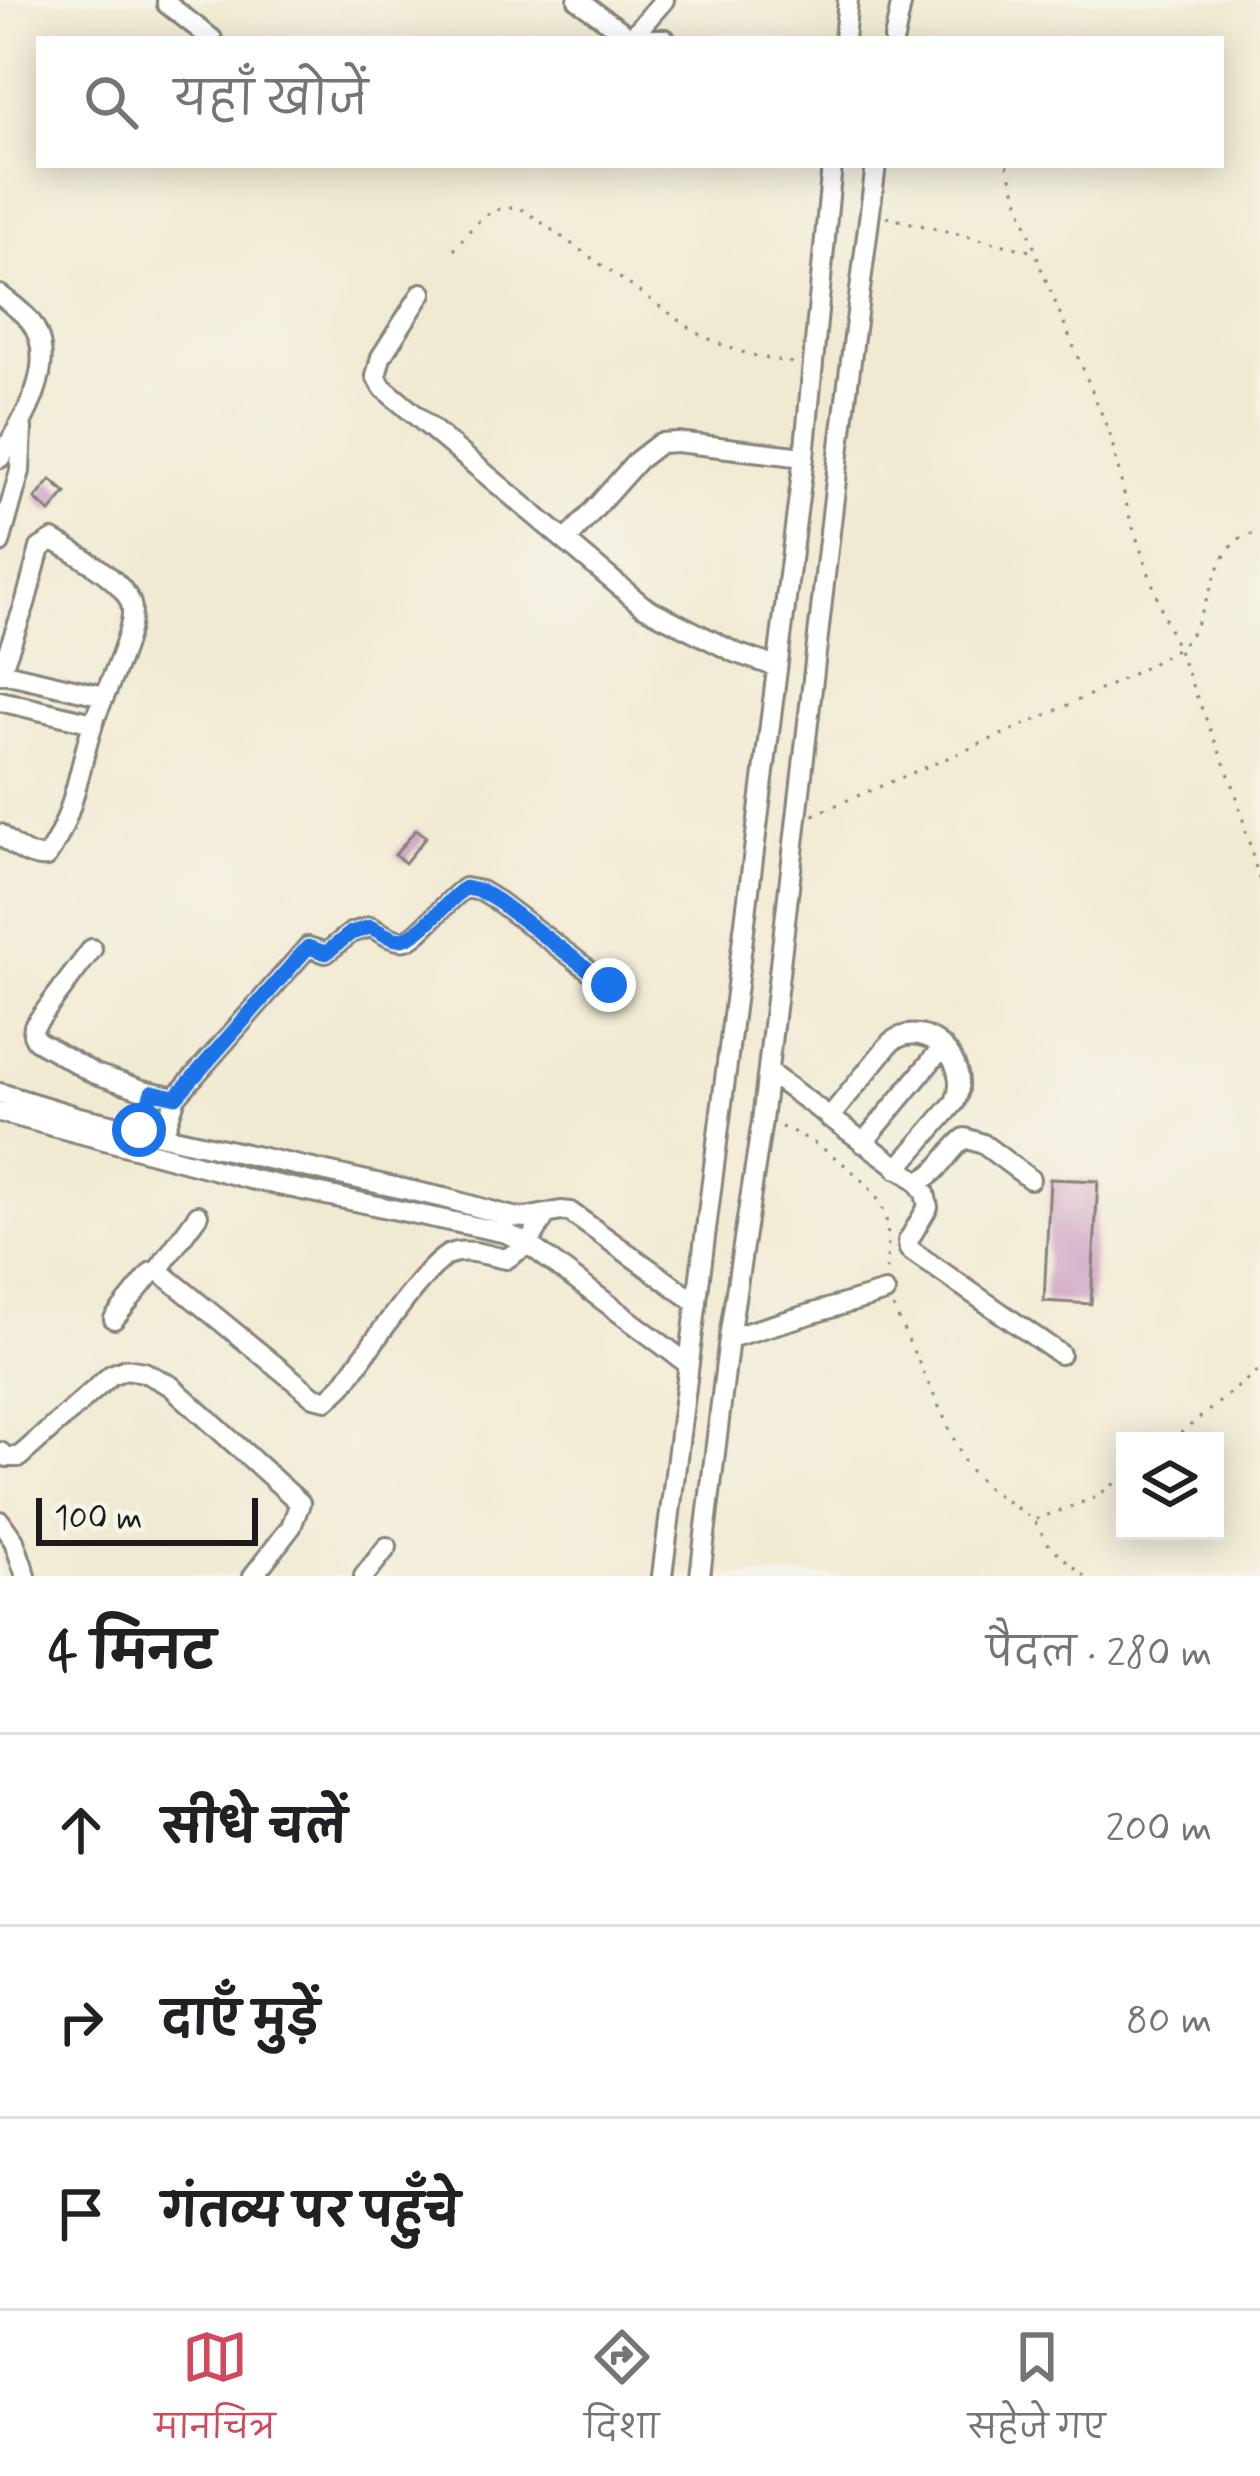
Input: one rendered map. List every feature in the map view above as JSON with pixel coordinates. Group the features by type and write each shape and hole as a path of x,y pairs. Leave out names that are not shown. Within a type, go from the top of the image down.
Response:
{"street":[{"path":"167,0 208,36"},
{"path":"578,0 628,36"},
{"path":"633,36 664,0"},
{"path":"844,36 848,0"},
{"path":"895,36 902,0"},
{"path":"662,1576 804,457 832,168"},
{"path":"700,1576 762,1121 877,168"},
{"path":"422,293 381,357 376,376 382,387 643,605 736,653 777,667"},
{"path":"0,295 28,318 41,343 29,412 0,458"},
{"path":"0,543 20,471 22,423"},
{"path":"566,541 638,460 661,443 804,457"},
{"path":"0,834 38,858 46,857 59,840 93,723 104,696 133,621 123,590 53,539 40,548 0,673 104,696"},
{"path":"0,700 93,723"},
{"path":"164,1136 176,1097 308,947 326,953 351,933 370,927 406,940 465,888 499,902 609,985"},
{"path":"92,949 34,1027 36,1040 93,1073 176,1097"},
{"path":"731,1030 772,1032"},
{"path":"829,1118 900,1036 922,1034 942,1048 958,1067 961,1089 897,1168"},
{"path":"863,1143 942,1048"},
{"path":"768,1072 916,1181 928,1207 908,1241 909,1249 1060,1354"},
{"path":"139,1130 152,1092"},
{"path":"0,1093 250,1179 506,1234 528,1244 688,1364"},
{"path":"0,1112 109,1133 139,1130 513,1217 561,1211 580,1217 697,1303"},
{"path":"916,1181 930,1177 965,1138 982,1144 1030,1179"},
{"path":"158,1270 314,1397 328,1400 440,1260 466,1251 506,1259 528,1244 546,1214"},
{"path":"114,1319 198,1215"},
{"path":"729,1337 885,1292"},
{"path":"0,1452 19,1457 111,1375 126,1369 144,1372 171,1386 300,1503 292,1527 253,1576"},
{"path":"0,1521 14,1541 26,1576"},
{"path":"364,1576 387,1547"}],"path":[{"path":"1008,168 1036,253 1110,434 1130,519 1234,790 1260,883"},
{"path":"454,250 476,221 494,208 515,207 722,346 812,366"},
{"path":"870,213 1036,253"},
{"path":"797,821 1049,713 1177,648 1192,635 1207,593 1230,551 1242,537 1260,533"},
{"path":"762,1121 794,1131 827,1150 883,1207 888,1238 885,1292 966,1465 986,1487 1034,1520 1050,1546 1085,1576"},
{"path":"1182,1432 1260,1370"},
{"path":"1034,1520 1094,1498 1116,1482"}],"building":[{"path":"51,480 66,493 50,512 35,499"},
{"path":"416,829 426,837 405,863 395,855"},
{"path":"1050,1179 1098,1181 1091,1304 1044,1301"}],"route":[{"path":"139,1130 152,1092 176,1097 308,947 326,953 351,933 370,927 406,940 465,888 499,902 609,985"}]}
